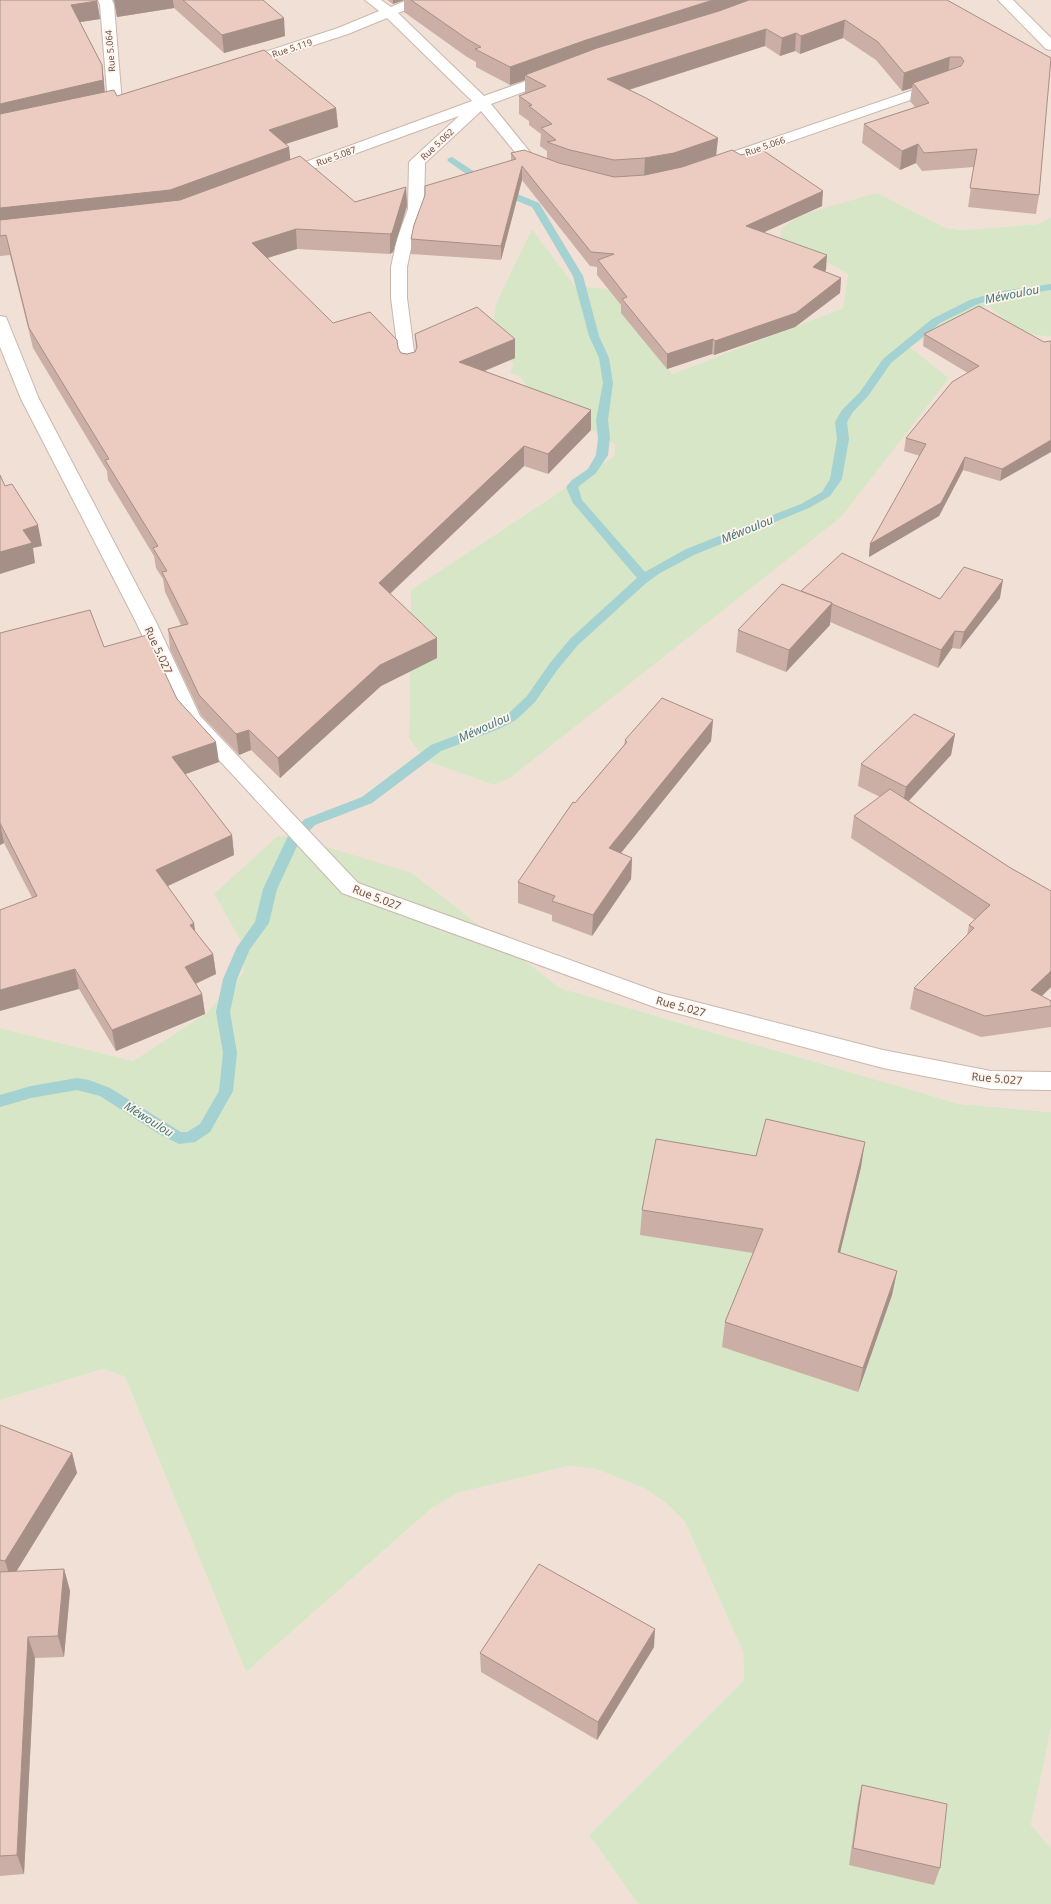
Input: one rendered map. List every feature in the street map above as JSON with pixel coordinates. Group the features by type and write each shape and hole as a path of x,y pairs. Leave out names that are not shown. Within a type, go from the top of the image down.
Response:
{"street":[{"name":"Rue 5.064","path":"105,0 107,6 115,102"},
{"path":"372,0 389,12 482,102 529,160 557,170"},
{"name":"Rue 5.119","path":"226,69 343,31 419,0"},
{"path":"1005,0 1051,46"},
{"name":"Rue 5.087","path":"273,179 562,73"},
{"name":"Rue 5.066","path":"698,169 953,80"},
{"path":"99,106 130,98"},
{"name":"Rue 5.062","path":"408,367 399,298 399,267 405,239 416,209 417,162 482,102"},
{"name":"Rue 5.027","path":"0,321 6,341 30,399 146,622 191,719 350,888 657,1000 883,1060 991,1080 1051,1082"}],"shaded area":[{"path":"0,0 1051,0 1051,217 1039,224 963,230 946,228 876,193 780,237 848,274 843,308 672,374 619,291 575,286 532,229 528,388 615,445 614,456 411,590 409,738 428,761 494,785 949,378 910,347 988,305 1019,333 1051,337 1051,1112 960,1104 560,988 412,873 214,894 244,947 244,972 205,1014 133,1061 0,1028"},
{"path":"103,1369 125,1377 246,1672 433,1507 458,1493 568,1466 596,1469 646,1489 667,1504 685,1522 743,1652 744,1680 589,1835 638,1904 0,1904 0,1400"},
{"path":"1051,1728 1051,1848 1031,1825"}],"green space":[{"path":"877,193 946,228 963,230 1039,224 1051,217 1051,337 1019,333 988,305 910,347 949,378 841,517 511,777 494,785 427,761 409,738 411,590 614,456 615,445 528,388 521,377 511,373 510,371 514,365 492,331 496,304 532,229 575,286 619,290 672,374 843,308 848,274 780,237 782,228 800,215"},
{"path":"278,836 294,837 412,873 560,988 960,1104 1051,1112 1051,1728 1031,1825 1051,1848 1051,1904 638,1904 589,1835 744,1680 743,1652 685,1522 667,1504 646,1489 596,1469 568,1466 458,1493 433,1507 246,1672 125,1377 103,1369 0,1400 0,1028 133,1061 205,1014 244,972 244,947 214,894"}],"building":[{"path":"0,0 97,0 71,5 102,65 103,80 0,104"},
{"path":"183,0 263,0 284,18 222,35"},
{"path":"411,0 713,0 586,40 510,67 475,49 481,47"},
{"path":"749,0 947,0 1051,58 1039,195 970,188 977,149 924,153 918,144 902,151 864,124 929,103 913,83 961,66 964,61 961,57 950,57 904,73 878,42 845,20 801,36 796,33 782,38 766,29 607,79 646,98 718,138 674,153 645,158 614,160 570,150 547,142 556,140 541,128 552,124 529,106 532,105 519,96 546,86 525,75 597,48 719,11"},
{"path":"264,50 336,108 269,130 289,147 170,190 0,208 0,114 114,90 117,96"},
{"path":"761,149 823,191 746,226 827,255 813,267 841,278 796,313 715,341 713,339 667,354 622,299 627,297 598,260 614,254 591,252 522,166 501,246 411,239 414,225 425,195 425,186 516,159 511,153 524,150 559,163 614,177 645,175 682,167 732,150 741,155"},
{"path":"300,156 355,202 406,187 392,233 390,234 296,229 252,243 333,323 370,312 397,340 398,348 401,353 407,354 415,352 417,347 415,334 477,307 515,339 459,362 591,410 548,454 524,446 379,583 437,638 380,665 278,758 249,730 236,734 199,695 168,629 188,624 162,572 167,571 153,548 158,546 105,460 109,459 29,328 6,235 0,236 0,220 180,200"},
{"path":"979,306 1044,342 1051,341 1051,440 1002,469 965,457 941,503 870,544 926,444 906,438 952,382 979,366 924,334"},
{"path":"0,475 5,486 12,484 38,525 23,530 32,543 0,552"},
{"path":"842,553 940,599 964,567 1003,580 964,632 955,631 941,650 801,591"},
{"path":"782,584 832,603 789,650 738,630"},
{"path":"90,610 104,647 147,635 177,699 216,742 172,757 232,835 156,870 194,923 190,925 213,954 185,967 202,994 112,1030 75,969 0,990 0,910 37,896 0,823 0,633"},
{"path":"662,698 713,720 609,848 632,858 593,915 552,901 555,896 518,882 573,802 575,803 627,742 625,740"},
{"path":"914,714 955,734 906,787 861,764"},
{"path":"890,789 1009,867 1051,891 1051,971 1031,990 1051,1001 1051,1006 985,1016 914,988 974,928 969,925 990,905 854,816"},
{"path":"766,1119 865,1142 838,1252 897,1271 863,1368 725,1322 763,1229 642,1210 656,1139 756,1156"},
{"path":"0,1425 72,1453 5,1561 0,1560"},
{"path":"539,1564 655,1629 598,1722 480,1653"},
{"path":"64,1569 58,1636 28,1637 17,1855 0,1856 0,1572"},
{"path":"862,1785 947,1804 940,1868 853,1848"}],"waterway":[{"path":"452,160 471,175 492,187 510,196 536,205 578,276 594,336 604,358 608,383 602,420 604,438 602,455 592,471 576,482 572,487 577,501 644,579"},
{"name":"Méwoulou","path":"644,579 656,570 690,552 805,506 826,494 836,479 843,439 841,422 848,410 864,394 887,361 936,321 974,302 1000,294 1051,287"},
{"name":"Méwoulou","path":"0,1101 31,1092 77,1084 89,1086 105,1092 179,1138 190,1138 205,1128 226,1091 230,1053 223,1012 230,979 244,947 262,923 270,889 294,837 310,822 367,800 436,748 494,726 512,717 531,699 554,666 574,642 644,579"}]}
